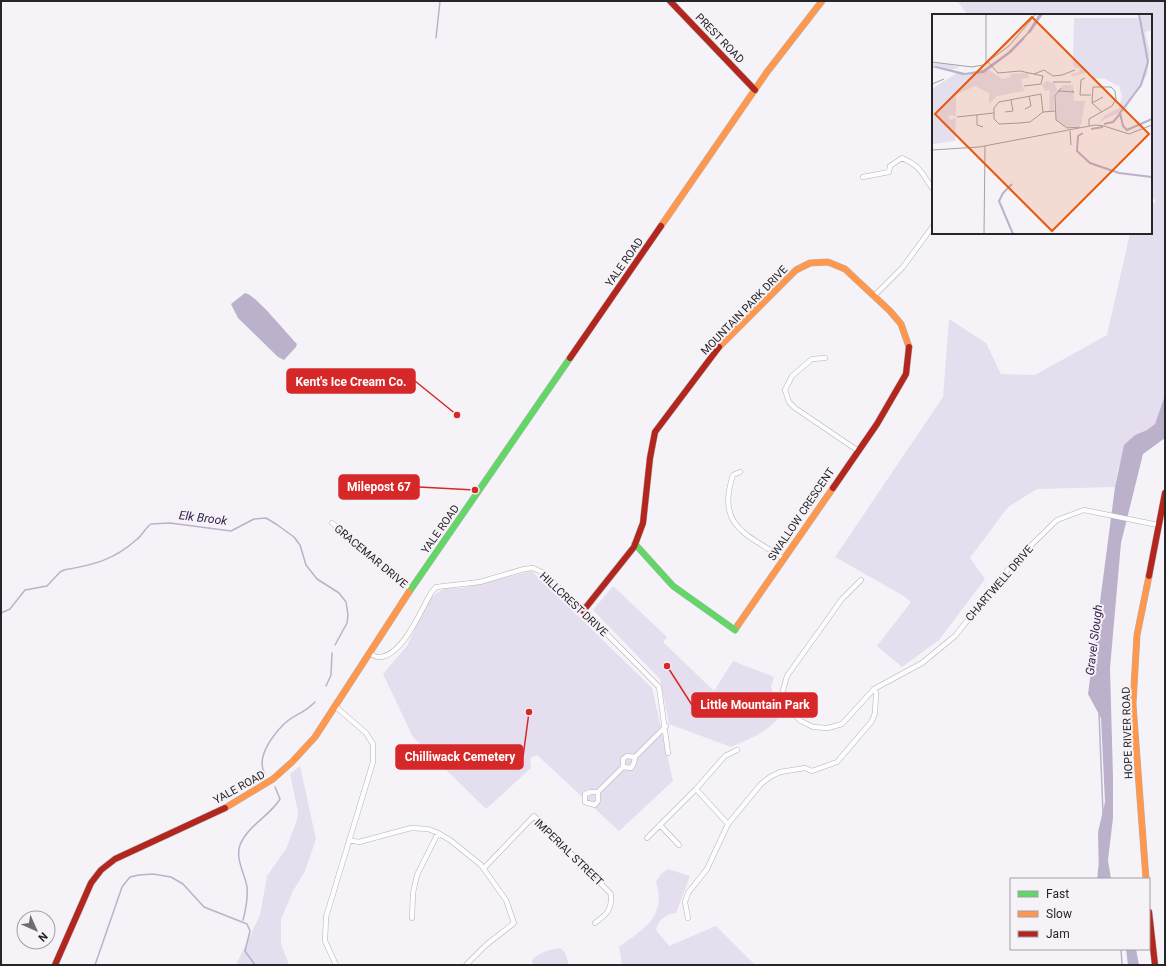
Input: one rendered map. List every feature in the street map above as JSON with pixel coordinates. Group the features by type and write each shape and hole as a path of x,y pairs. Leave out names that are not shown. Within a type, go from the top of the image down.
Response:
{"street":[{"name":"PREST ROAD","path":"670,1 733,65 755,90"},
{"name":"YALE ROAD","path":"55,965 91,883 101,870 115,859 222,808 267,784 302,752 315,737 336,707 411,589 755,90 782,52 822,1"},
{"path":"863,177 889,172 890,166 902,158 913,163 923,172 932,187"},
{"path":"874,296 903,267 932,227"},
{"name":"MOUNTAIN PARK DRIVE","path":"583,611 635,544 643,523 650,458 655,432 718,348 796,270 810,263 828,262 845,269 874,296"},
{"name":"SWALLOW CRESCENT","path":"635,544 673,586 735,630 857,450 877,424 906,374 910,350 901,324 874,296"},
{"path":"825,358 812,359 792,376 785,390 789,402 795,408 857,450"},
{"path":"740,472 734,475 730,486 727,504 731,518 741,532 783,558"},
{"name":"HOPE RIVER ROAD","path":"1146,878 1133,704 1137,635 1158,525 1164,505 1165,493"},
{"name":"CHARTWELL DRIVE","path":"861,580 842,599 800,655 787,676 782,694 789,710 801,721 813,727 828,728 842,724 874,689 922,663 955,636 1014,562 1057,520 1084,510 1158,525"},
{"name":"GRACEMAR DRIVE","path":"332,523 411,589"},
{"name":"HILLCREST DRIVE","path":"369,653 378,657 386,655 407,638 430,593 436,587 480,582 524,569 533,568 544,573 659,687 666,726 668,753"},
{"path":"688,918 685,902 688,893 707,870 728,824 761,784 770,777 780,772 805,768 812,771 838,762 872,721 875,713 876,700 876,693 874,689"},
{"path":"336,707 366,733 373,744 373,762 326,918 325,941 336,965"},
{"path":"623,767 631,768 635,757 666,726"},
{"path":"647,838 696,789 725,756 737,750"},
{"path":"598,792 623,767 623,759 627,756 635,757"},
{"path":"696,789 728,824"},
{"name":"IMPERIAL STREET","path":"484,868 534,816 611,894 612,904 607,914 595,923"},
{"path":"660,825 679,845"},
{"path":"349,840 359,842 411,828 428,829 450,840 484,868 506,900 514,923 486,945 466,965"},
{"path":"412,918 413,894 417,875 438,833"},
{"path":"1150,921 1155,965"}],"shaded area":[{"path":"957,1 1165,1 1165,395 1155,424 1147,430 1135,435 1118,468 1115,487 1037,489 1008,507 970,558 985,579 939,640 902,667 877,646 911,602 902,595 835,557 943,397 949,319 986,343 1001,374 1035,375 1107,335 1130,234 1152,234 1152,205 1156,201 1152,196 1152,14 967,14"},
{"path":"245,293 256,300 297,344 284,360 278,357 238,318 231,304"},
{"path":"1165,395 1165,438 1143,454 1121,543 1110,668 1113,818 1108,860 1111,878 1099,878 1098,832 1105,802 1101,718 1088,694 1115,487 1124,445 1135,435 1147,430 1155,424"},
{"path":"532,571 652,688 673,781 619,831 537,755 530,758 531,768 486,809 413,737 383,674 407,646 429,599 437,593 445,588 462,588"},
{"path":"613,586 667,637 663,642 714,691 733,661 774,677 771,687 780,716 764,731 731,747 669,724 660,679 593,610"},
{"path":"300,766 316,839 305,871 293,891 281,919 281,944 289,965 236,965 260,915 267,876 286,849 297,820 298,812 290,774"},
{"path":"668,869 690,876 676,913 663,918 657,926 656,930 669,946 716,926 755,965 622,965 619,947 651,921 658,904 659,894 656,882 661,874"},
{"path":"560,948 565,952 569,965 533,965 532,960 541,953"},
{"path":"1126,950 1136,950 1139,965 1128,965"}],"waterway":[{"path":"436,38 440,1"},
{"name":"Elk Brook","path":"1,613 10,609 25,590 47,586 60,572 94,564 120,552 138,538 151,524 170,523 231,531 254,519 266,518 294,537 300,545 306,565 317,579 339,593 346,602 348,615 347,623 335,645"},
{"name":"Elk Brook","path":"326,686 331,675 332,653"},
{"name":"Elk Brook","path":"265,774 262,768 262,761 271,740 288,721 315,702"},
{"name":"Gravel Slough","path":"1099,713 1103,813"},
{"name":"Elk Brook","path":"243,920 247,887 239,861 240,845 248,832 271,811 280,799 275,787"},
{"name":"Gravel Slough","path":"1098,878 1099,867"},
{"path":"95,965 122,887 130,877 153,874 171,877 183,884 204,907 247,924 250,931 245,951 255,965"},
{"name":"Gravel Slough","path":"1121,950 1122,965"}],"traffic: fast":[{"path":"409,592 570,358"},
{"path":"635,544 673,586 735,630 738,625"}],"traffic: slow":[{"path":"661,226 767,72 822,1"},
{"path":"719,347 796,270 810,263 828,262 845,269 890,311 901,324 909,347"},
{"path":"738,625 833,488"},
{"path":"1146,878 1133,704 1137,635 1149,576"},
{"path":"225,808 273,779 292,762 315,737 409,592"}],"traffic: jam":[{"path":"670,1 755,90"},
{"path":"570,358 661,226"},
{"path":"583,611 634,547 643,523 650,458 655,432 719,347"},
{"path":"833,488 877,424 906,374 909,347"},
{"path":"1149,576 1165,493"},
{"path":"55,965 91,883 101,870 115,859 225,808"},
{"path":"1150,921 1155,965"}],"place":[{"name":"Kent's Ice Cream Co.","path":"457,415"},
{"name":"Milepost 67","path":"475,490"},
{"name":"Little Mountain Park","path":"667,666"},
{"name":"Chilliwack Cemetery","path":"529,712"}]}
